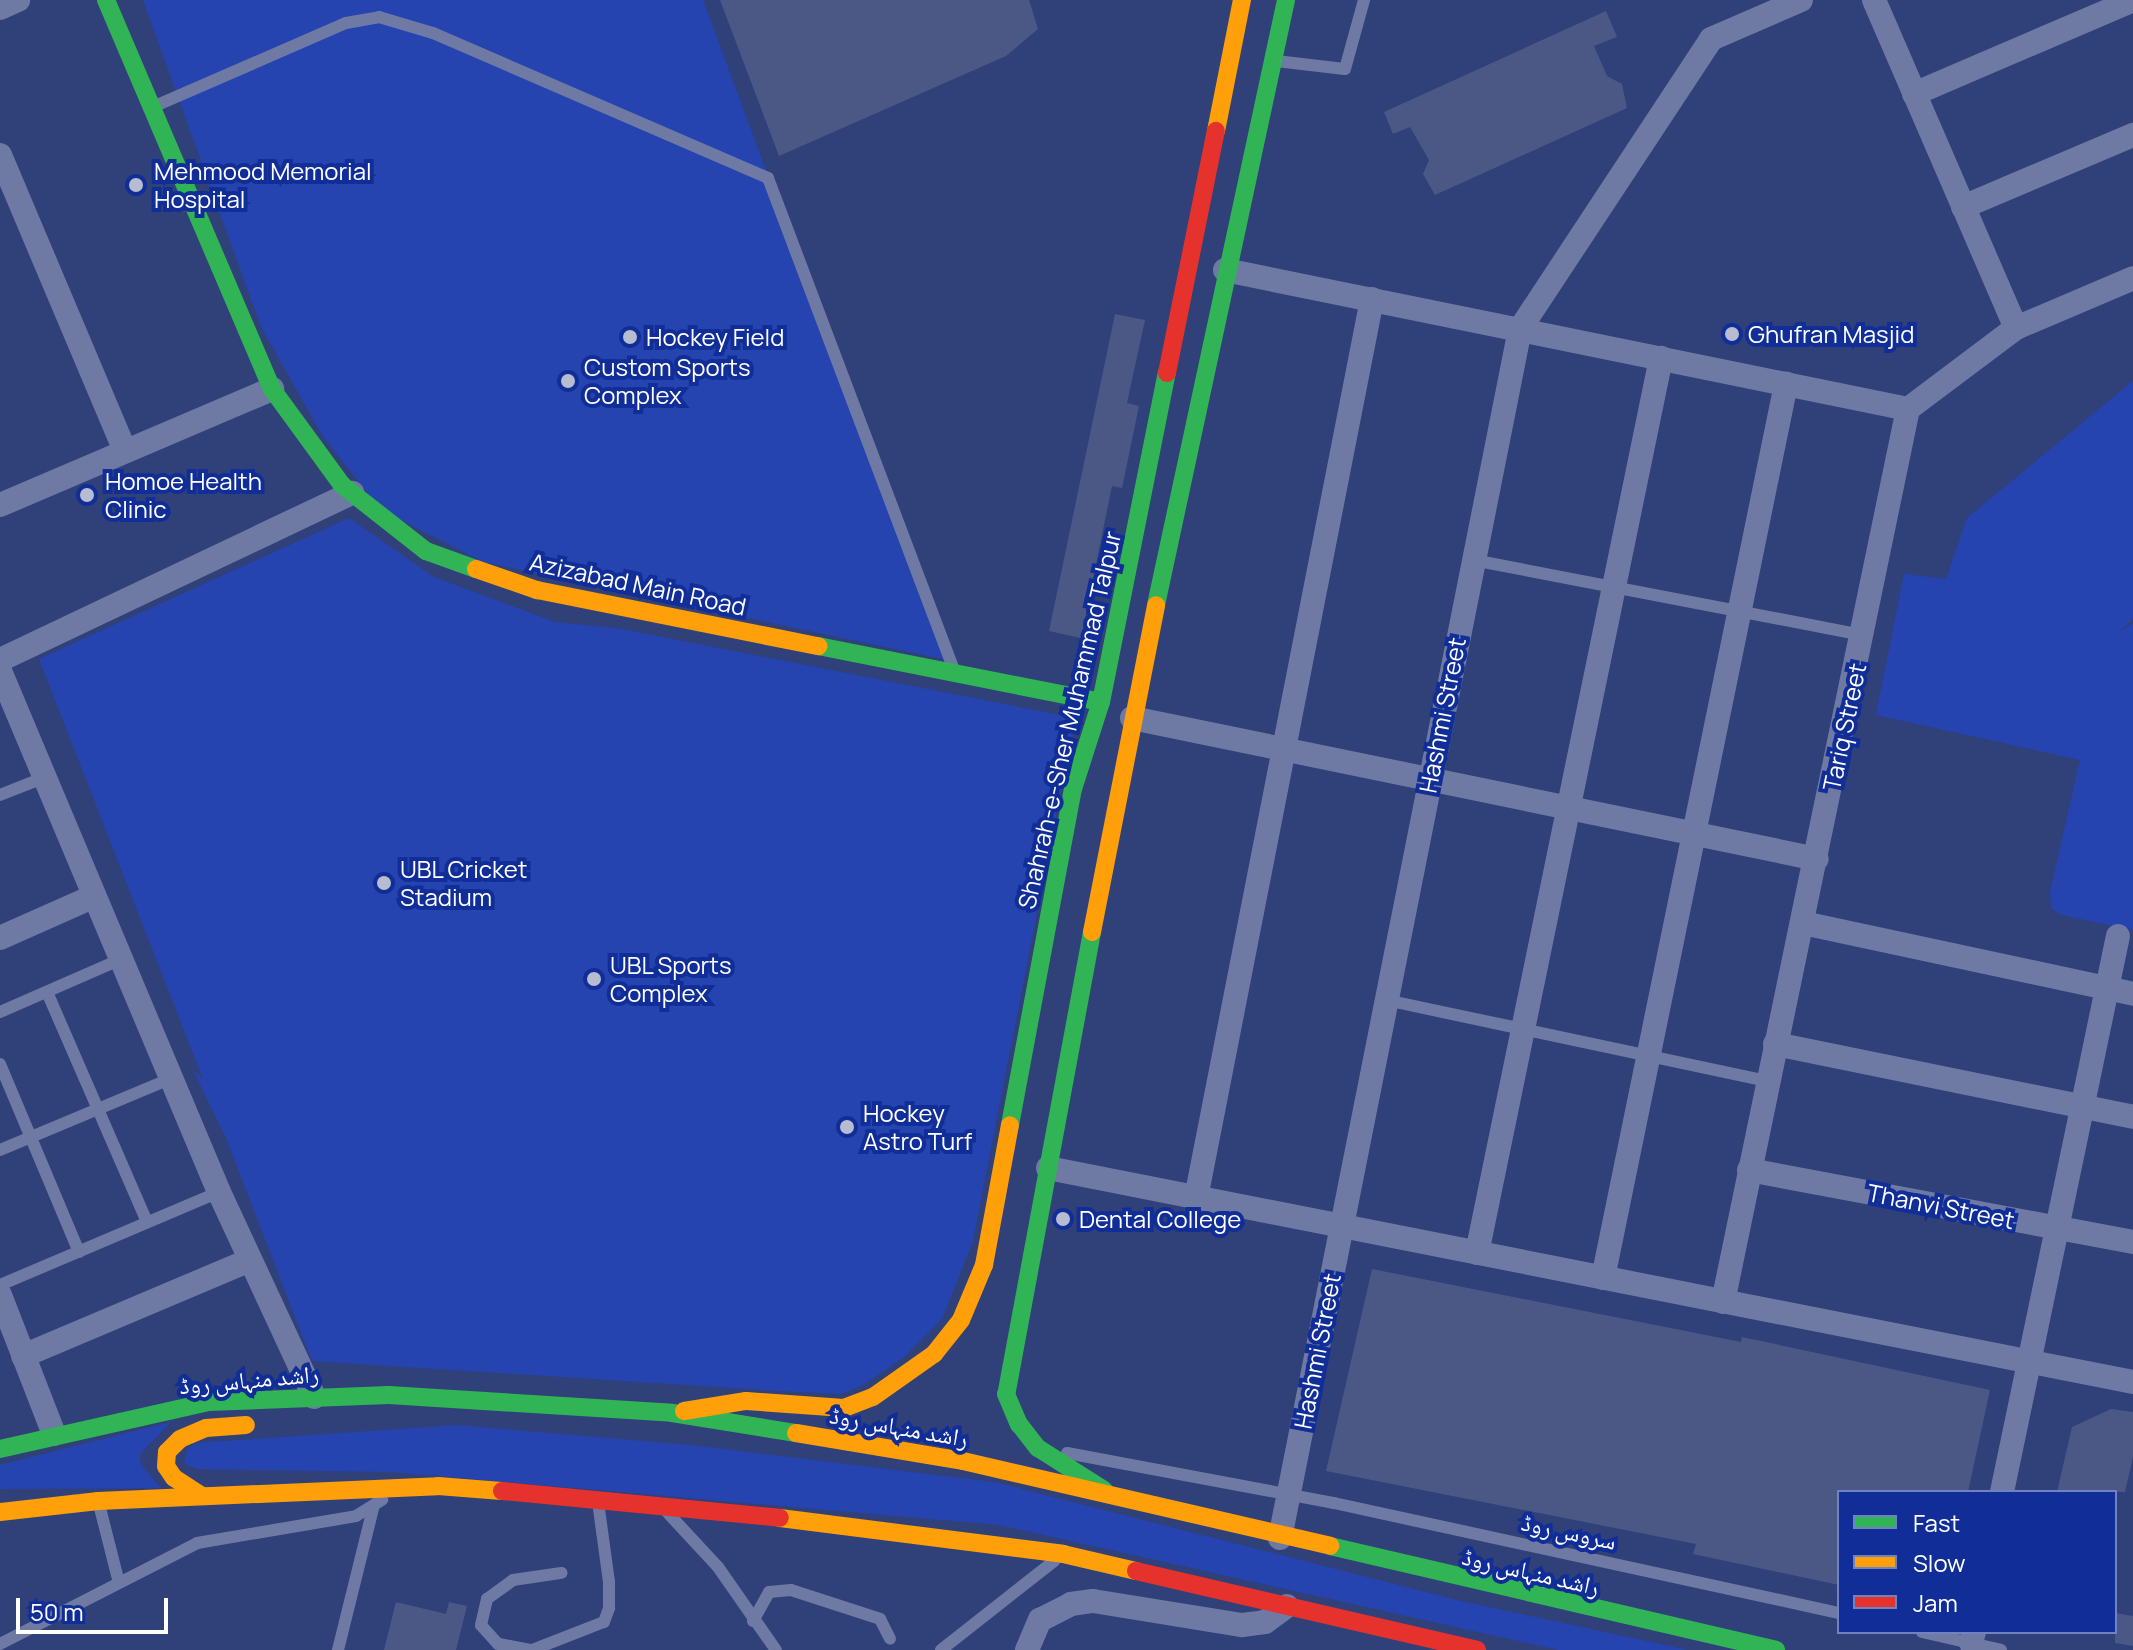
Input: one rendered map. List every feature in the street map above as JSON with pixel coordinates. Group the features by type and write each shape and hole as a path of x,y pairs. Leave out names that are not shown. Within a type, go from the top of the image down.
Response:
{"main road":[{"name":"Azizabad Main Road","path":"106,0 272,389 352,493 426,551 537,590 1101,702"},
{"name":"Shahrah-e-Sher Muhammad Talpur","path":"672,1413 746,1401 844,1408 900,1382 961,1320 984,1265 1073,789 1101,702 1242,0"},
{"path":"1115,1497 1038,1448 1019,1424 1006,1394 1132,718 1225,270 1286,0"},
{"name":"راشد منہاس روڈ","path":"0,1449 54,1434 209,1402 314,1397 438,1399 672,1413 963,1461 1280,1538 1776,1650"},
{"path":"373,1417 438,1399"},
{"path":"202,1496 174,1478 166,1466 167,1452 180,1439 206,1428 267,1424"},
{"path":"0,1512 98,1501 402,1488 658,1503 1063,1554 1477,1650"}],"street":[{"path":"0,8 18,0"},
{"name":"Hashmi Street","path":"1280,1538 1520,329 1711,39 1801,0"},
{"path":"1874,0 2016,328"},
{"path":"1914,94 2133,0"},
{"path":"1963,207 2133,135"},
{"path":"0,155 125,451"},
{"path":"1225,270 1908,409 2016,328 2133,278"},
{"path":"1196,1198 1372,299"},
{"path":"1477,1253 1661,358"},
{"path":"1603,1278 1786,384"},
{"path":"0,505 272,389"},
{"name":"Tariq Street","path":"1723,1302 1908,409"},
{"path":"0,660 352,493"},
{"path":"0,671 92,897 248,1261 314,1397"},
{"path":"1132,718 1817,859"},
{"path":"0,938 92,897"},
{"path":"1803,923 2133,994"},
{"path":"2002,1490 2107,989 2126,937"},
{"path":"1775,1044 2133,1117"},
{"path":"1048,1168 2133,1382"},
{"name":"Thanvi Street","path":"1749,1170 2133,1242"},
{"path":"23,1356 248,1261"},
{"path":"0,1295 54,1434"},
{"path":"1027,1650 1040,1620 1071,1604 1093,1601 1242,1625 1265,1622 1287,1606"}],"lane":[{"path":"1272,61 1345,69 1364,0"},
{"path":"152,107 346,23 379,17 433,33 768,178 955,673"},
{"path":"1473,560 1863,635"},
{"path":"0,795 43,778"},
{"path":"0,1012 119,960"},
{"path":"47,992 147,1222"},
{"path":"1386,1000 1767,1081"},
{"path":"0,1064 79,1252"},
{"path":"0,1150 170,1079"},
{"path":"0,1285 219,1192"},
{"name":"سروس روڈ","path":"1038,1448 1290,1494 1837,1613"},
{"path":"0,1644 197,1543 356,1516 402,1488"},
{"path":"561,1573 513,1580 487,1599 481,1625 498,1644 531,1650 604,1622 609,1582 598,1499"},
{"path":"98,1501 119,1583"},
{"path":"658,1503 718,1567 776,1650"},
{"path":"338,1650 374,1505"},
{"path":"941,1650 1063,1554"},
{"path":"753,1621 769,1592 791,1590 880,1619 890,1639"},
{"path":"1939,1634 1972,1638 2001,1650"}],"shaded area":[{"name":"Custom Sports Complex","path":"143,0 703,0 947,660 483,562 381,510 322,435 261,327"},
{"path":"2133,381 2133,619 2118,633 2133,623 2133,930 2061,915 2051,908 2050,892 2080,760 1876,715 1904,574 1946,579 1967,518"},
{"name":"UBL Sports Complex","path":"349,518 434,577 555,622 622,629 1075,718 973,1241 942,1319 903,1358 863,1385 841,1394 312,1361 226,1138 193,1070 203,1079 39,659"},
{"path":"171,1422 140,1454 141,1465 161,1488 0,1489 0,1465"},
{"path":"457,1425 690,1445 994,1482 1461,1601 1688,1650 1559,1650 999,1525 390,1472 197,1469 184,1463 187,1449 195,1443"}],"building":[{"path":"720,0 1029,0 1038,29 1006,56 779,156"},
{"path":"1606,11 1617,37 1594,46 1607,76 1622,84 1627,108 1435,195 1423,174 1429,160 1410,127 1393,134 1384,112"},
{"path":"1115,314 1145,320 1127,403 1139,406 1122,488 1112,486 1081,638 1049,631"},
{"path":"1372,1269 1741,1342 1742,1337 1990,1390 1968,1490 1837,1490 1837,1585 1693,1554 1696,1544 1326,1471"},
{"path":"2111,1409 2133,1412 2133,1456 2125,1492 2057,1490 2072,1427"},
{"path":"396,1602 446,1614 449,1602 467,1606 456,1650 384,1650"},
{"path":"2117,1613 2133,1616 2133,1646 2115,1643"}],"traffic: fast":[{"path":"106,0 272,389 342,485 426,551 476,569"},
{"path":"1156,605 1286,0"},
{"path":"1010,1125 1073,789 1101,702 1167,373"},
{"path":"818,646 1101,702"},
{"path":"1092,932 1006,1394 1019,1424 1038,1448 1104,1490"},
{"path":"0,1449 209,1402 389,1395 672,1413 796,1433"},
{"path":"1330,1546 1776,1650"}],"traffic: slow":[{"path":"1216,131 1242,0"},
{"path":"476,569 537,590 818,646"},
{"path":"1092,932 1156,605"},
{"path":"684,1411 746,1401 844,1408 873,1397 934,1354 961,1320 984,1265 1010,1125"},
{"path":"202,1496 174,1478 166,1466 167,1452 180,1439 206,1428 246,1425"},
{"path":"796,1433 963,1461 1330,1546"},
{"path":"0,1512 98,1501 438,1486 502,1491"},
{"path":"780,1518 1063,1554 1136,1571"}],"traffic: jam":[{"path":"1167,373 1216,131"},
{"path":"502,1491 780,1518"},
{"path":"1136,1571 1477,1650"}],"place":[{"name":"Mehmood Memorial Hospital","path":"136,185"},
{"name":"Ghufran Masjid","path":"1732,334"},
{"name":"Hockey Field","path":"630,337"},
{"name":"Custom Sports Complex","path":"568,381"},
{"name":"Homoe Health Clinic","path":"87,495"},
{"name":"UBL Cricket Stadium","path":"384,883"},
{"name":"UBL Sports Complex","path":"594,979"},
{"name":"Hockey Astro Turf","path":"847,1127"},
{"name":"Dental College","path":"1063,1219"}]}
